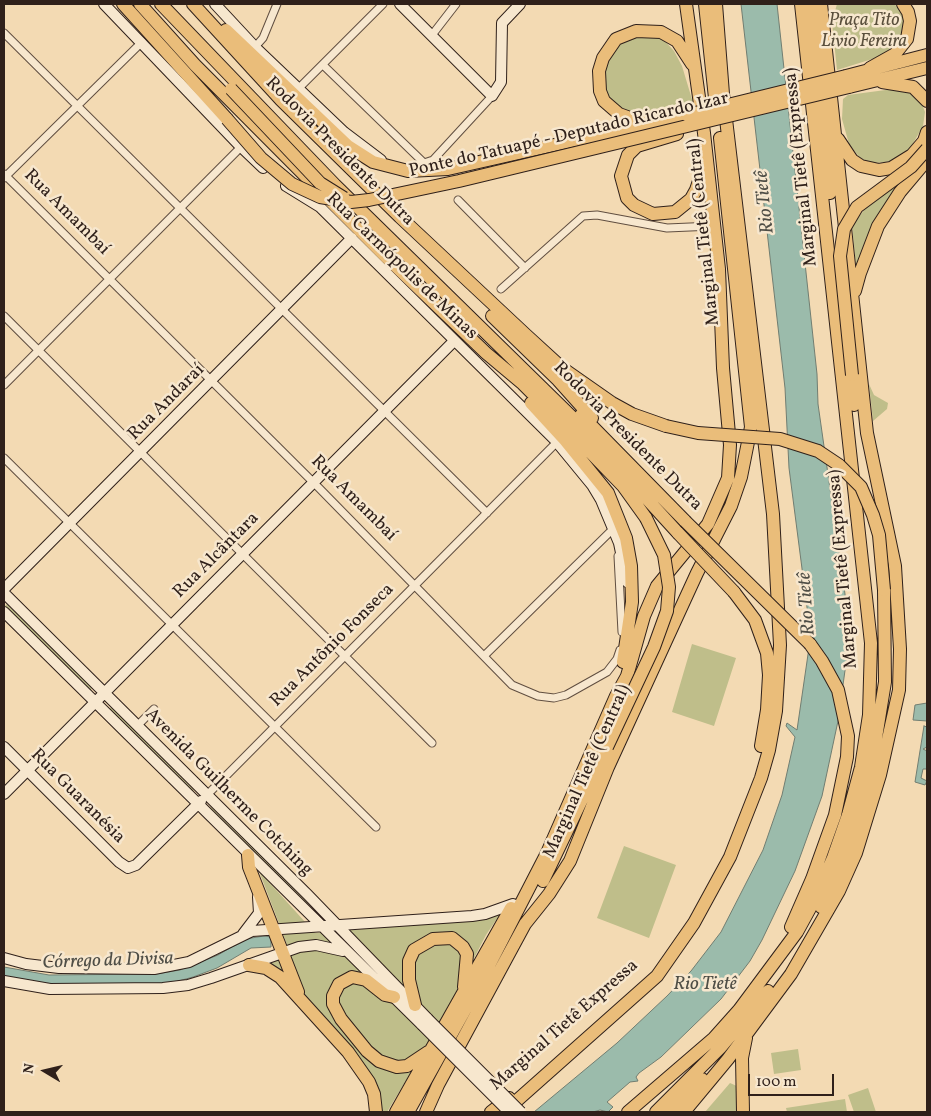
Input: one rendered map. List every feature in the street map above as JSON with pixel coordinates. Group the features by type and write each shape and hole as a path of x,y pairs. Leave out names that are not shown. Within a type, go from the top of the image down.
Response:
{"highway":[{"path":"114,4 145,36 172,59"},
{"path":"123,4 172,59"},
{"path":"140,4 195,65 268,140 486,353 523,384 610,472 646,518 664,555 669,587 667,611 654,647 544,878 481,981"},
{"path":"154,4 320,183 342,198 356,201"},
{"name":"Rodovia Presidente Dutra","path":"161,4 335,185 574,420 734,592 755,620 768,660 766,710 757,789"},
{"name":"Rodovia Presidente Dutra","path":"173,4 213,48 358,196 810,644 822,661 838,690 848,736 843,781 828,838 797,914 771,961 769,971"},
{"path":"408,1112 481,981 534,879 616,696 627,676 644,616 657,586 708,524 728,478 730,445 720,278 686,4"},
{"name":"Marginal Tietê (Central)","path":"695,4 747,427"},
{"name":"Marginal Tietê (Central)","path":"426,1112 438,1085 525,924 549,894 570,862 612,758 696,573 731,506 745,460 747,427 705,4"},
{"path":"504,1112 657,976 711,895 730,857 765,769 776,711 780,628 773,514 724,103 716,4"},
{"path":"810,4 824,31"},
{"name":"Marginal Tietê (Expressa)","path":"628,1112 702,1051 739,1010 797,932 833,858 848,815 861,767 869,715 872,674 870,624 830,260 831,212 828,165 810,4"},
{"path":"684,1112 728,1059 805,953 839,891 856,853 880,775 898,690 900,670 895,566 869,448 824,31 830,4"},
{"path":"847,81 895,54 907,39 910,21 908,12 903,4"},
{"name":"Ponte do Tatuapé - Deputado Ricardo Izar","path":"194,6 229,33 348,146 373,162 395,169 419,172 448,169 684,119 847,81"},
{"name":"Rodovia Presidente Dutra","path":"194,6 281,100 368,186 478,292 562,368 619,407 648,421 698,433 780,439 818,451 839,465 861,487 873,515 878,535 884,590 885,623"},
{"path":"696,76 691,62 677,41 668,35 650,30 624,34 616,39 603,58 599,71 600,91 610,108 630,118 673,113 684,119 677,134 637,146 628,155 621,176 627,198 643,211 653,214 675,212 691,199 706,161"},
{"path":"870,68 927,55"},
{"name":"Ponte do Tatuapé - Deputado Ricardo Izar","path":"172,59 261,158 292,184 320,197 335,201 356,201 468,179 684,119"},
{"path":"872,81 927,68"},
{"path":"847,81 872,81 913,87 927,101"},
{"path":"836,133 852,160 861,166 879,170 891,168 912,155 927,132"},
{"path":"851,452 855,439 852,375 840,256 844,228 856,207 912,167 927,149"},
{"path":"853,301 860,273 878,226 900,192 927,160"},
{"path":"368,186 388,211 422,246 558,380 621,449 635,469"},
{"path":"726,268 728,393 726,400"},
{"path":"486,353 493,365 565,440 608,493 619,516 628,550 632,584 630,628 616,696"},
{"path":"880,775 879,765 889,701 891,656 891,634 885,623"},
{"path":"656,1112 721,1047 770,988 812,925 836,876 854,831 866,791 883,697 885,623"},
{"path":"866,791 865,773 876,694 876,636 870,624"},
{"path":"525,924 570,846 606,751"},
{"path":"248,855 249,867 301,999"},
{"path":"396,1112 513,904 534,879"},
{"path":"415,1005 408,980 409,960 414,950 433,939 452,938 464,947 467,954 464,994"},
{"path":"249,965 266,968 275,973 301,999 357,1063 374,1094 376,1112"},
{"name":"Marginal Tietê Expressa","path":"491,1112 662,966"},
{"path":"394,997 385,995 366,980 352,977 339,984 333,996 333,1004 341,1019 367,1051 378,1061 397,1067 407,1066 432,1049"},
{"path":"743,1112 742,1058 746,1033"},
{"path":"668,1112 712,1068 728,1059"},
{"path":"417,1112 438,1085"}],"main road":[{"name":"Rua Carmópolis de Minas","path":"104,4 241,148 281,182 320,207 557,442 592,485 614,528"},
{"path":"215,4 255,47 356,142 395,169"},
{"path":"400,4 492,96 501,82 502,24 520,4"},
{"name":"Rua Andaraí","path":"4,591 352,238"},
{"name":"Rua Alcântara","path":"4,794 454,341"},
{"name":"Rua Amambaí","path":"614,528 621,549 627,584 630,628"},
{"name":"Avenida Guilherme Cotching","path":"4,591 338,926 415,1005 425,1022"},
{"name":"Avenida Guilherme Cotching","path":"4,612 346,952 394,997 425,1022"},
{"name":"Rua Guaranésia","path":"4,747 119,862 128,868"},
{"name":"Rua Antônio Fonseca","path":"128,868 136,865 207,795"},
{"path":"4,958 26,964 51,967 154,969 189,962 222,947 243,934 259,913 257,900 260,894"},
{"path":"243,934 273,929 472,916 485,914 513,904"},
{"path":"4,981 50,989 163,988 188,985 298,947 316,945 346,952"},
{"path":"425,1022 509,1112"},
{"path":"425,1022 521,1112"}],"street":[{"path":"255,47 262,38 277,4"},
{"path":"298,88 383,4"},
{"path":"432,35 456,4"},
{"path":"4,33 487,513"},
{"path":"5,176 142,42"},
{"path":"323,64 424,163 433,160 492,96"},
{"path":"4,385 241,148"},
{"name":"Rua Amambaí","path":"5,176 313,482 485,655 512,685 538,696 554,698 566,695 600,678 613,665 621,646 622,605 618,556 621,549"},
{"path":"458,200 524,268"},
{"path":"501,289 578,220 590,214 660,228 713,226"},
{"path":"4,316 432,743"},
{"name":"Rua Antônio Fonseca","path":"207,795 557,442"},
{"path":"4,458 274,728 376,826"},
{"path":"485,655 614,528"},
{"path":"137,726 153,708"}],"green space":[{"name":"Praça Tito Livio Fereira","path":"837,4 894,4 900,9 904,17 902,33 898,42 885,55 837,70 832,22"},
{"path":"637,35 663,39 674,51 682,66 694,106 638,115 626,112 608,96 603,78 608,59 622,42"},
{"path":"893,89 909,92 922,104 925,112 923,126 911,147 899,158 886,162 872,163 860,158 849,144 842,119 843,99 848,95"},
{"path":"908,178 856,267 852,226 867,206"},
{"path":"869,384 874,395 888,403 887,409 873,421"},
{"path":"7,604 92,688 90,691 5,606"},
{"path":"692,644 736,658 714,726 672,712"},
{"path":"111,707 194,790 192,792 109,710"},
{"path":"211,807 308,903 306,905 209,809"},
{"path":"624,846 676,865 649,938 597,918"},
{"path":"259,871 315,933 483,919 502,911 486,935 440,1024 387,1112 374,1112 373,1088 266,963 291,955"},
{"path":"798,1049 801,1070 774,1074 771,1053"},
{"path":"730,1083 739,1087 739,1112 705,1112"},
{"path":"868,1088 876,1112 854,1112 848,1095"},
{"path":"845,1099 847,1112 787,1112 786,1108"}],"water":[{"name":"Rio Tietê","path":"741,4 777,4 817,374 818,404 845,594 847,656 838,721 822,796 795,871 750,961 721,999 661,1057 639,1073 636,1077 638,1081 630,1082 607,1102 613,1107 608,1112 600,1110 593,1112 534,1112 617,1043 667,996 691,971 721,932 763,850 782,795 795,737 786,726 787,723 797,730 812,627 808,615 789,468 785,388"},
{"path":"927,703 927,721 913,720 915,705"},
{"path":"924,726 927,727 927,747 923,749 927,751 927,769 923,769 921,778 927,781 925,785 915,782"},
{"path":"264,936 271,937 271,947 251,948 217,968 171,983 48,987 4,979 4,967 49,975 156,974 180,970 218,955 245,939"}],"water label":[{"name":"Córrego da Divisa","path":"108,962"}]}
